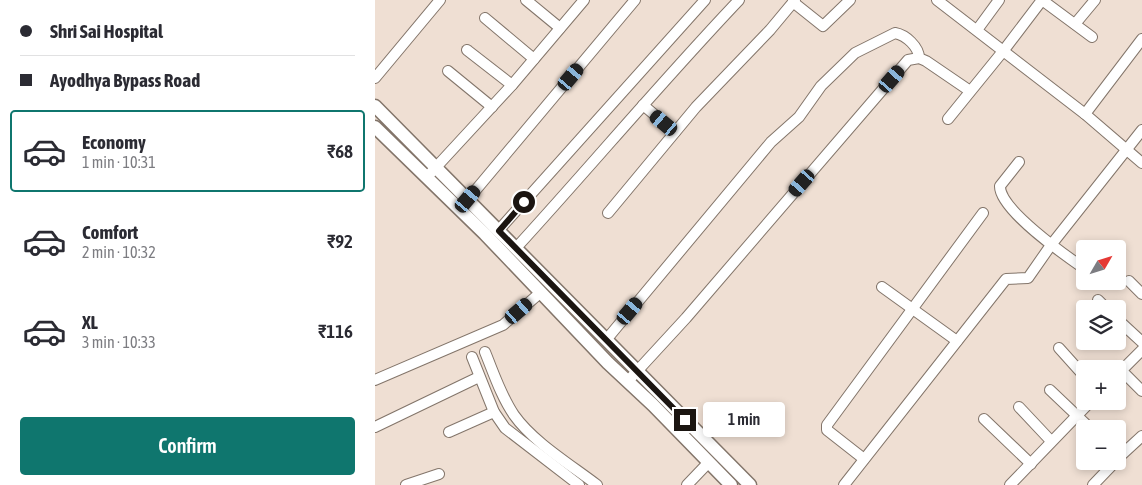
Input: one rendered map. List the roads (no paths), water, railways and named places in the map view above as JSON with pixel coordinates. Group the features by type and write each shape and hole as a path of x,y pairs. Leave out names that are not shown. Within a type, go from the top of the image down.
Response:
{"main road":[{"path":"375,106 750,485"},
{"path":"377,133 427,177 731,485"},
{"path":"497,248 507,239"},
{"path":"544,297 559,292"}],"street":[{"path":"375,78 440,0"},
{"path":"526,0 560,28"},
{"path":"427,177 512,85 584,0"},
{"path":"459,209 635,0"},
{"path":"507,239 705,0"},
{"path":"507,239 592,164 676,66 739,0"},
{"path":"608,213 695,107 770,30 794,1 823,26 850,0"},
{"path":"937,0 1085,114 1142,163"},
{"path":"977,30 999,0"},
{"path":"947,118 1004,50 1042,0 1092,36"},
{"path":"1075,24 1095,0"},
{"path":"485,18 534,59"},
{"path":"606,340 771,142 799,117 821,86 855,53 895,33 902,35 915,46 919,58 970,91"},
{"path":"1085,114 1142,39"},
{"path":"467,50 512,85"},
{"path":"628,381 686,318 908,60 919,58"},
{"path":"448,71 492,107"},
{"path":"643,105 675,132"},
{"path":"844,485 1006,279 1028,278 1051,245 1142,130"},
{"path":"1019,162 1003,181 1000,191 1009,206 1051,245 1076,263"},
{"path":"865,459 826,427 983,213"},
{"path":"1129,282 1142,294"},
{"path":"882,287 957,341"},
{"path":"375,380 503,326 519,311 544,297"},
{"path":"1126,327 1142,342"},
{"path":"1059,348 1076,367"},
{"path":"1126,365 1142,350"},
{"path":"485,352 503,398 524,427 597,485"},
{"path":"473,358 479,378 494,412 505,428 579,485"},
{"path":"375,427 479,378"},
{"path":"1126,378 1142,391"},
{"path":"1050,390 1082,420"},
{"path":"1019,407 1051,441"},
{"path":"1010,485 1082,410"},
{"path":"449,432 494,412"},
{"path":"984,419 1031,464"},
{"path":"521,441 524,427"},
{"path":"1126,451 1142,436"},
{"path":"687,485 709,462"},
{"path":"1093,485 1107,470"},
{"path":"406,485 439,474"}]}
